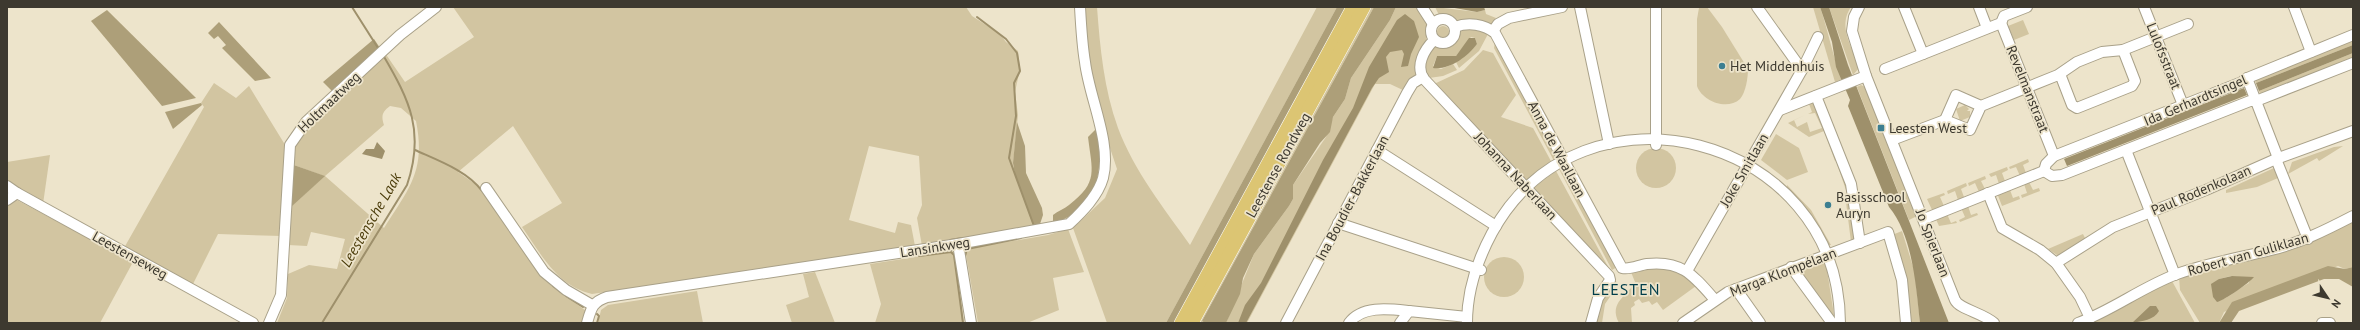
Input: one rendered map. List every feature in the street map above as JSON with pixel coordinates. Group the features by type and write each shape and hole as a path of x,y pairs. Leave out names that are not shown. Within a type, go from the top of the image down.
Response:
{"main road":[{"name":"Leestense Rondweg","path":"1181,323 1353,7"},
{"name":"Leestense Rondweg","path":"1192,323 1364,7"}],"street":[{"name":"Holtmaatweg","path":"270,323 280,295 290,145 296,134 312,117 400,35 436,7"},
{"name":"Lansinkweg","path":"592,305 598,300 607,297 958,244 1069,224 1080,215 1095,194 1103,178 1104,152 1085,62 1080,7"},
{"path":"1422,7 1436,22"},
{"path":"1429,7 1436,22"},
{"path":"1455,27 1471,24 1493,32 1498,24 1527,11 1562,7"},
{"path":"1580,7 1609,144"},
{"path":"1656,7 1656,142"},
{"path":"1756,7 1802,70"},
{"name":"Jo Spierlaan","path":"1859,7 1854,17 1852,31 1866,76 1924,218 1956,303 1962,308 1982,314 1994,323"},
{"path":"1904,7 1923,54"},
{"path":"1979,7 1987,28"},
{"path":"1885,68 2001,23 2004,16 2027,7"},
{"name":"Lulofsstraat","path":"2144,7 2183,105"},
{"path":"2294,7 2311,52"},
{"path":"1450,21 1455,27 1455,36 1450,42 1441,44 1434,40 1431,32 1436,22 1450,21"},
{"name":"Revelmanstraat","path":"2001,23 2054,156"},
{"path":"1892,140 1945,120 1970,130 1981,106 2060,74 2077,62 2102,52 2123,50 2188,24"},
{"name":"Anna de Waallaan","path":"1493,32 1621,267 1626,269 1655,264 1688,271"},
{"name":"Ida Gerhardtsingel","path":"2054,156 2242,82 2248,81 2311,52 2353,35"},
{"name":"Joke Smitlaan","path":"1688,271 1780,110 1818,37"},
{"path":"1423,77 1421,68 1422,58 1434,40"},
{"path":"2060,74 2074,108 2105,97 2134,84 2135,81 2123,50"},
{"name":"Ida Gerhardtsingel","path":"2044,171 2056,177 2255,98 2353,63"},
{"path":"1780,110 1866,76"},
{"name":"Ina Boudier-Bakkerlaan","path":"1286,323 1411,86 1423,77"},
{"name":"Johanna Naberlaan","path":"1423,77 1609,276 1610,280 1595,304 1591,323"},
{"path":"2248,81 2308,238"},
{"path":"1945,120 1956,95 1981,106"},
{"path":"1816,96 1851,184 1855,202 1860,243"},
{"name":"Paul Rodenkolaan","path":"2056,263 2104,231 2206,190 2277,158 2353,131"},
{"path":"1349,323 1360,313 1385,308 1467,320 1479,270 1496,226 1527,188 1564,161 1609,144 1656,142 1703,145 1748,164 1772,180 1796,204 1811,225 1827,255 1837,294 1840,323"},
{"path":"1377,150 1496,226"},
{"path":"2126,150 2175,275"},
{"path":"1924,218 2044,171 2046,164 2054,156"},
{"name":"Leestenseweg","path":"7,186 17,193 253,323"},
{"path":"486,188 544,272 566,290 592,305 587,323"},
{"path":"7,200 17,193"},
{"path":"1988,193 2004,230 2031,244 2056,263 2080,297 2090,318"},
{"name":"Robert van Guliklaan","path":"2078,323 2175,275 2208,263 2272,250 2308,238 2353,216"},
{"path":"1338,224 1479,270"},
{"name":"Marga Klompélaan","path":"1686,322 1715,300 1736,289 1791,267 1888,232 1902,280 1906,323"},
{"path":"958,244 971,323"},
{"path":"1791,267 1832,323"},
{"path":"1688,271 1715,300"},
{"path":"1736,289 1760,323"},
{"path":"1400,323 1409,311"},
{"path":"2322,323 2330,323"}],"shaded area":[{"path":"453,7 966,7 972,16 1000,34 1006,42 1018,51 1020,69 1015,92 1018,115 1013,164 1015,175 1034,228 922,246 917,218 922,205 919,156 869,146 849,220 895,233 898,222 911,225 915,246 592,294 569,284 559,276 543,258 522,227 562,203 513,126 458,172 481,188 548,282 586,311 583,323 277,323 287,298 288,274 309,265 337,269 345,239 311,232 307,246 288,245 290,208 324,176 291,164 293,151 306,127 385,53 405,82 474,37","holes":["390,106 401,108 416,121 419,138 419,153 417,166 408,190 384,228 325,176 384,125 383,114 387,108"]},
{"path":"1082,7 1097,7 1101,53 1109,98 1118,128 1125,144 1150,189 1190,245 1317,7 1337,7 1166,323 1107,323 1073,228 1105,198 1117,169 1095,103"},
{"path":"1337,7 1350,7 1178,323 1166,323"},
{"path":"1368,7 1374,7 1202,321 1205,323 1198,323"},
{"path":"1374,7 1396,7 1390,20 1351,78 1345,99 1333,117 1330,132 1320,143 1293,185 1293,199 1289,206 1254,254 1243,278 1240,294 1226,323 1205,323 1202,321"},
{"path":"1396,7 1419,7 1427,22 1426,42 1422,59 1411,83 1405,91 1390,84 1375,84 1247,323 1226,323 1254,254 1289,206 1293,199 1293,185 1326,137 1333,117 1345,99 1351,78 1390,20"},
{"path":"1435,7 1477,12 1485,10 1486,14 1496,18 1491,25 1473,19 1455,21 1449,16 1439,15"},
{"path":"1449,7 1484,7 1485,10 1477,12"},
{"path":"1707,7 1722,27 1748,69 1744,92 1740,99 1735,103 1722,104 1709,100 1697,86 1697,19 1699,8"},
{"path":"1813,7 1820,7 1842,79 1835,82"},
{"path":"1820,7 1829,7 1848,65 1949,323 1920,323 1915,278 1908,247 1897,219 1889,207 1848,106 1850,100 1836,67 1832,42"},
{"path":"1829,7 1851,7 1847,15 1846,30 1859,68 1853,75"},
{"path":"107,10 196,98 162,106 91,21"},
{"path":"1405,14 1414,21 1419,37 1411,54 1408,66 1401,67 1404,54 1402,50 1390,52 1386,57 1389,72 1379,78 1372,88 1246,323 1238,323 1245,305 1261,283 1323,160 1353,108 1369,67 1397,20"},
{"path":"2023,20 2029,34 2014,40 2008,26"},
{"path":"219,22 271,78 255,81 222,48 226,45 218,36 214,39 208,33"},
{"path":"1441,26 1445,26 1449,32 1445,38 1441,38 1437,34 1437,30"},
{"path":"1477,28 1488,34 1479,51 1459,68 1456,62 1477,44 1475,38 1471,37 1456,56 1437,56 1433,66 1441,69 1453,64 1457,70 1443,76 1429,78 1424,71 1425,61 1433,47 1452,45 1461,29"},
{"path":"1469,38 1475,38 1477,44 1468,54 1452,65 1433,68 1437,56 1456,56"},
{"path":"2353,38 2353,45 2256,83 2254,78"},
{"path":"374,39 380,48 332,91 323,82"},
{"path":"1495,42 1559,159 1554,161 1494,48"},
{"path":"2353,45 2353,53 2259,91 2256,83"},
{"path":"1483,50 1493,53 1516,95 1501,117 1533,128 1552,163 1526,182 1434,84 1464,70"},
{"path":"2353,53 2353,61 2261,96 2259,91"},
{"path":"214,83 236,98 249,86 287,148 282,236 218,234 193,284 124,248 204,107 201,103"},
{"path":"1861,85 1867,88 1917,216 1909,220 1857,87"},
{"path":"2244,88 2247,95 2067,166 2064,159"},
{"path":"1815,102 1838,160 1835,161 1824,131 1809,137 1788,123 1794,120 1797,127 1807,122 1810,132 1822,128 1815,113 1808,114 1812,112 1809,104"},
{"path":"201,103 202,105 173,129 165,112"},
{"path":"1965,105 1969,109 1967,111 1970,111 1970,117 1960,121 1956,109"},
{"path":"1017,122 1025,146 1026,173 1042,208 1043,215 1039,227 1034,228 1015,175 1013,163"},
{"path":"1096,129 1099,145 1099,160 1095,187 1089,198 1080,208 1068,217 1053,224 1053,215 1079,197 1089,182 1092,167 1088,137"},
{"path":"1776,134 1799,148 1808,172 1787,180 1761,160"},
{"path":"377,142 385,151 382,159 362,154 366,149 374,149"},
{"path":"2343,146 2319,161 2317,158 2288,174 2292,162 2334,147"},
{"path":"1660,148 1667,151 1673,157 1676,168 1675,176 1667,185 1660,188 1652,188 1645,185 1637,176 1636,164 1639,157 1648,149"},
{"path":"50,155 43,204 7,180 7,162"},
{"path":"2028,159 2029,162 2023,165 2026,173 2020,176 2016,167 2010,169 2009,167"},
{"path":"1839,163 1845,179 1856,240 1851,242 1845,194 1847,193 1837,164"},
{"path":"291,164 325,176 290,208"},
{"path":"1562,167 1617,267 1612,270 1559,169"},
{"path":"2007,167 2008,170 2002,173 2005,181 1999,184 1996,175 1991,177 1989,174"},
{"path":"2274,168 2278,178 2257,187 2226,193 2226,190"},
{"path":"1556,171 1618,285 1605,304 1602,323 1594,323 1595,312 1612,281 1532,189"},
{"path":"1985,176 1986,179 1981,181 1985,189 1979,192 1975,183 1969,186 1968,183"},
{"path":"2029,182 2033,190 2039,188 2040,191 2022,198 2021,195 2027,193 2024,184"},
{"path":"1966,183 1967,186 1961,189 1964,197 1958,200 1955,191 1948,194 1947,191"},
{"path":"1787,185 1811,210 1831,245 1825,245 1826,242 1804,207 1787,190"},
{"path":"2010,190 2013,198 2019,196 2020,199 2002,206 1997,193"},
{"path":"1944,193 1945,195 1940,197 1944,206 1948,204 1933,212 1927,199"},
{"path":"15,199 133,262 100,323 7,323 7,205"},
{"path":"1968,206 1971,215 1977,213 1978,215 1960,222 1959,220 1965,217 1961,208"},
{"path":"1947,214 1951,223 1956,221 1957,223 1939,226 1935,217"},
{"path":"2353,221 2353,267 2345,269 2338,266 2224,312 2219,323 2200,323 2180,290 2179,277","holes":["2231,276 2248,278 2249,283 2226,298 2217,301 2219,279"]},
{"path":"1068,229 1084,272 1053,278 1059,310 1027,323 978,323 965,249 1048,235"},
{"path":"1902,231 1915,273 1920,323 1908,323 1908,289 1906,288 1892,235"},
{"path":"2083,234 2086,240 2061,255 2057,255 2048,249"},
{"path":"955,251 964,323 875,323 881,304 870,264"},
{"path":"1500,257 1508,257 1515,260 1521,266 1524,277 1521,288 1515,294 1508,297 1500,297 1493,294 1487,288 1484,281 1484,273 1487,266 1493,260"},
{"path":"1825,257 1835,322 1797,268"},
{"path":"1660,266 1685,273 1707,297 1696,286 1663,310 1657,302 1652,305 1649,301 1642,303 1639,299 1634,302 1635,305 1631,308 1632,323 1619,323 1616,316 1617,304 1635,282 1631,272"},
{"path":"2328,266 2345,269 2353,267 2353,287 2339,279 2324,279 2239,311 2231,323 2219,323 2232,302"},
{"path":"815,272 835,323 792,323 786,305 809,297 803,274"},
{"path":"2232,276 2254,277 2237,291 2217,302 2213,297 2211,284 2219,279"},
{"path":"2172,281 2195,323 2084,323"},
{"path":"697,291 703,323 598,323 601,310 608,305"},
{"path":"2150,306 2156,306 2159,311 2157,314 2147,320 2132,323"}],"waterway":[{"path":"352,7 378,48"},
{"path":"977,17 1006,39 1017,53 1020,71 1014,83 1016,116 1009,158 1034,226"},
{"name":"Leestensche Laak","path":"322,323 407,185 412,166 415,149 412,117 401,87 383,55"},
{"path":"415,150 460,172 476,184 482,191"},
{"path":"950,240 962,238"},
{"path":"965,256 967,249 1021,238"},
{"path":"919,256 951,252 954,255 963,323"},
{"path":"553,286 561,292"},
{"path":"566,296 583,307"},
{"path":"597,314 599,316 597,323"}],"place":[{"name":"Het Middenhuis","path":"1722,66"},
{"name":"Leesten West","path":"1881,128"},
{"name":"Basisschool Auryn","path":"1828,205"}],"district":[{"name":"LEESTEN","path":"1626,289"}]}
